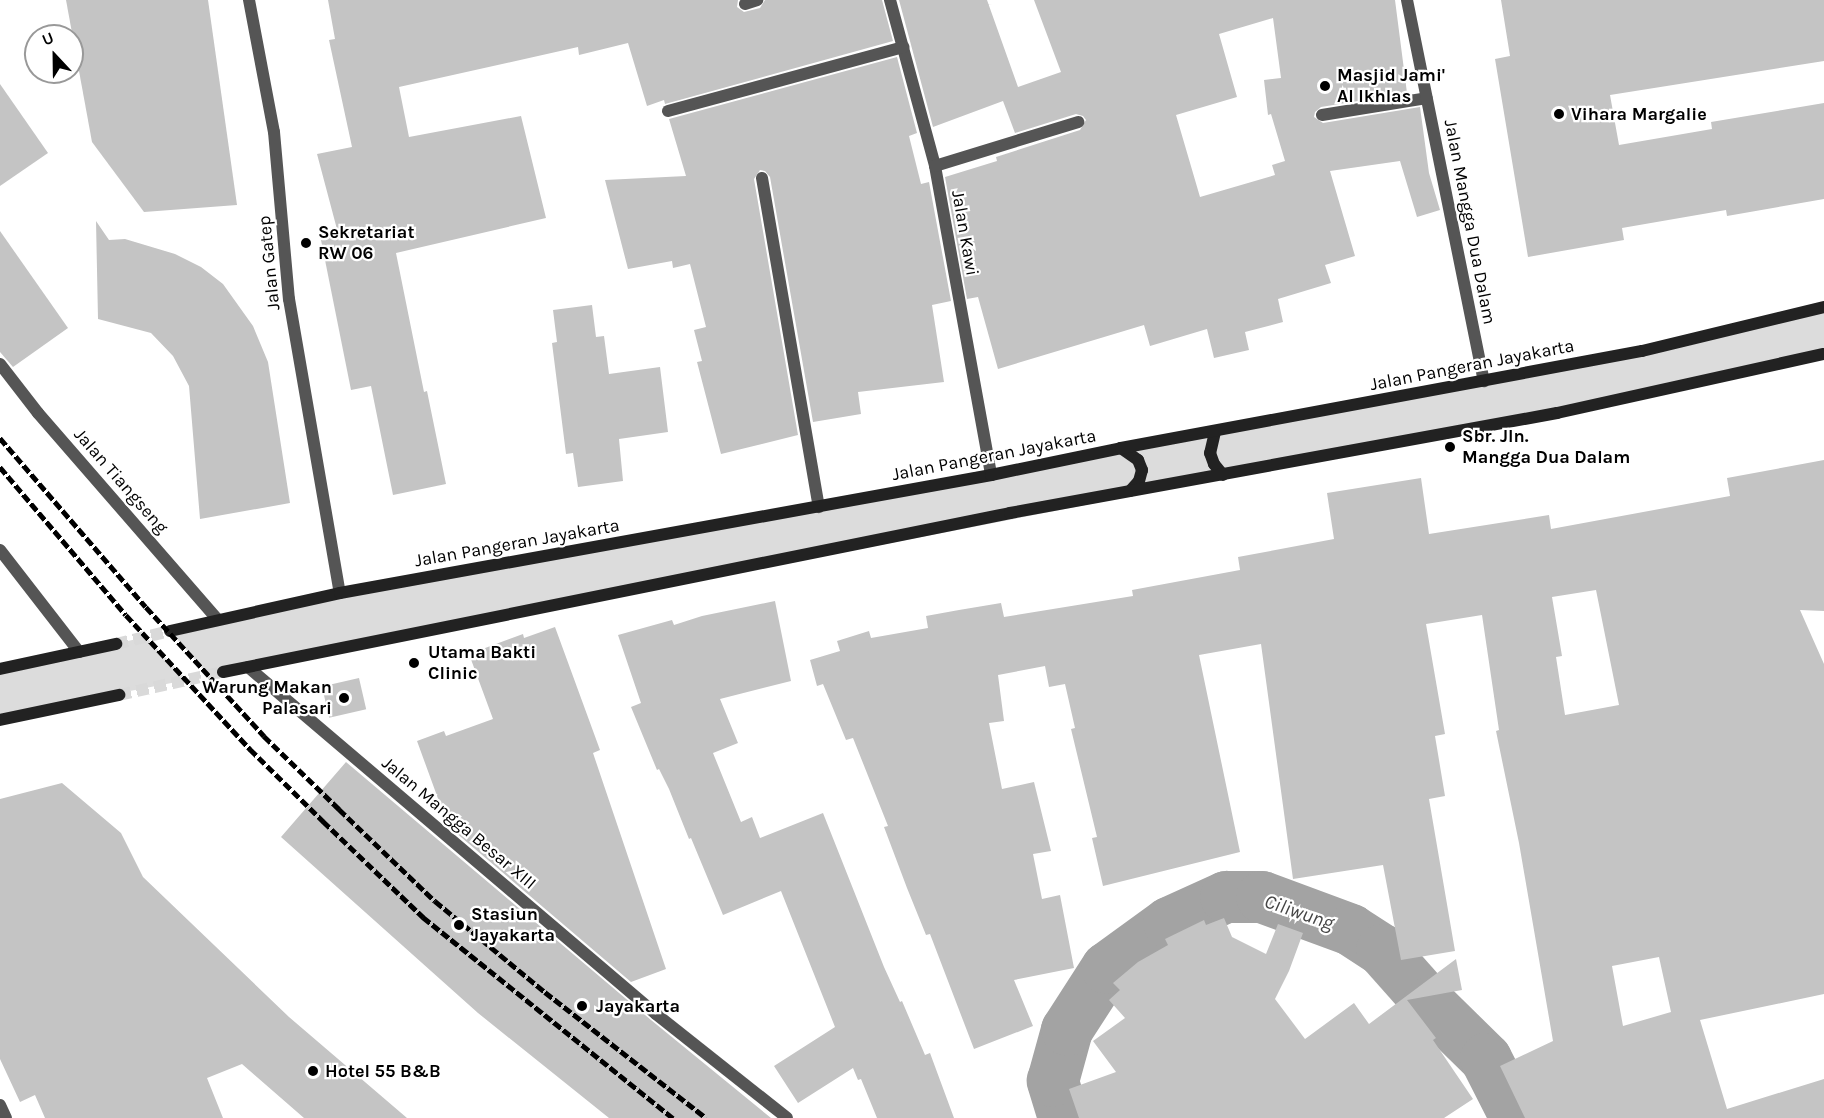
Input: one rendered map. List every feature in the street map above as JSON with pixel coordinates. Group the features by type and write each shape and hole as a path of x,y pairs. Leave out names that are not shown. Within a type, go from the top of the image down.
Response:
{"main road":[{"name":"Jalan Pangeran Jayakarta","path":"170,631 340,593 819,507 1641,351 1824,308"},
{"path":"223,672 1130,491 1557,413 1824,354"},
{"path":"1215,432 1210,453 1214,464 1223,475"},
{"path":"1121,448 1138,459 1142,470 1139,481 1130,491"},
{"path":"0,669 116,644"},
{"path":"0,720 119,695"}],"street":[{"name":"Jalan Gatep","path":"249,0 274,132 289,299 340,593"},
{"name":"Jalan Kawi","path":"890,0 935,166 991,475"},
{"name":"Jalan Mangga Dua Dalam","path":"1407,0 1484,381"},
{"path":"668,111 903,47"},
{"path":"1322,115 1427,98"},
{"path":"935,166 1078,122"},
{"path":"762,177 819,507"},
{"name":"Jalan Tiangseng","path":"0,364 38,413 217,620"},
{"path":"0,550 79,652"},
{"name":"Jalan Mangga Besar XIII","path":"248,667 647,1007 787,1118"},
{"path":"0,1104 6,1118"}],"shaded area":[{"path":"1824,307 1824,353 1557,413 209,676 170,631 1484,381"},
{"path":"146,637 187,680 0,716 0,669"}],"building":[{"path":"66,0 208,0 237,205 144,212 92,142 81,84 84,84 84,24 70,24"},
{"path":"328,0 738,0 737,7 744,12 760,8 765,0 882,0 893,41 665,104 664,100 647,106 628,43 579,55 578,47 399,87 409,137 521,116 546,218 396,253 424,392 427,391 446,484 393,495 371,386 351,390 320,235 338,233 317,154 352,147 329,40 335,39"},
{"path":"899,0 987,0 1018,87 1061,72 1034,0 1395,0 1407,93 1321,107 1315,112 1314,117 1323,123 1420,107 1429,173 1440,210 1417,217 1400,161 1330,171 1355,256 1325,265 1331,283 1278,299 1283,322 1245,332 1249,350 1214,358 1207,329 1150,346 1144,325 998,369 978,297 967,299 945,177 997,161 996,157 1080,130 1086,120 1083,116 1076,114 1015,133 1003,101 933,127","holes":["1273,18 1281,78 1264,80 1268,115 1271,114 1285,161 1272,165 1275,175 1200,197 1176,115 1237,97 1219,34"]},
{"path":"1501,0 1824,0 1824,61 1610,95 1619,145 1712,129 1711,122 1824,103 1824,199 1727,216 1726,210 1622,228 1624,240 1528,257 1495,59 1510,56"},
{"path":"897,57 917,133 909,136 921,184 929,182 951,301 932,305 944,382 858,392 861,414 813,422 770,177 765,171 760,170 754,179 798,435 721,454 697,362 702,361 694,330 706,327 690,264 673,268 672,261 628,269 605,180 686,176 669,119"},
{"path":"0,84 48,153 0,186"},
{"path":"96,221 109,240 125,239 175,254 201,267 223,284 253,326 268,362 290,503 200,519 189,386 173,356 151,333 98,319"},
{"path":"0,231 68,328 13,367 0,352"},
{"path":"592,305 596,337 604,336 609,374 660,367 668,432 619,439 623,481 578,487 573,453 566,454 552,343 557,342 553,310"},
{"path":"1824,460 1824,611 1800,610 1824,664 1824,994 1700,1020 1727,1109 1824,1079 1824,1118 1525,1118 1500,1066 1553,1041 1519,843 1496,731 1499,730 1482,615 1426,624 1445,734 1435,736 1445,796 1429,799 1455,951 1401,960 1383,865 1293,879 1261,644 1199,655 1240,852 1103,886 1092,838 1097,837 1071,729 1075,728 1065,684 1049,687 1045,666 998,675 1004,721 989,723 1002,789 1034,782 1051,851 1033,854 1042,899 1060,895 1074,968 1014,980 1033,1026 974,1049 930,934 926,935 907,888 884,827 888,826 853,738 846,740 823,684 817,686 810,660 840,651 837,641 869,631 871,638 928,628 926,616 1001,603 1004,617 1133,596 1132,590 1240,570 1238,557 1334,539 1327,493 1421,478 1429,534 1549,515 1551,529 1730,496 1727,478","holes":["1596,590 1619,705 1565,715 1556,657 1562,656 1552,597","1659,957 1671,1012 1623,1026 1612,966"]},
{"path":"775,601 791,681 720,699 738,743 713,753 741,822 752,817 760,838 823,813 884,967 900,1002 902,1001 925,1055 930,1053 954,1118 877,1118 861,1079 858,1080 853,1068 798,1103 774,1066 835,1027 781,891 723,915 691,838 689,839 659,769 657,770 631,707 641,703 618,635 672,620 674,625 702,616"},
{"path":"555,627 600,750 593,753 666,969 631,982 448,826 417,741 444,731 446,736 493,719 469,654 523,634 524,638"},
{"name":"Warung Makan Palasari","path":"359,678 366,709 329,718 322,687"},
{"name":"Stasiun Jayakarta","path":"346,762 651,1020 771,1118 609,1118 478,1013 281,837"},
{"path":"62,783 121,833 143,877 289,1017 407,1118 304,1118 242,1064 207,1078 223,1118 45,1118 35,1095 20,1102 0,1059 0,799"},
{"path":"1224,918 1232,937 1266,954 1278,924 1303,933 1289,971 1275,999 1305,1039 1354,1003 1369,1024 1456,959 1462,990 1407,1000 1436,1038 1433,1040 1473,1099 1444,1118 1079,1118 1069,1089 1116,1072 1093,1041 1125,1018 1109,1000 1120,990 1113,983 1138,962 1168,945 1165,939 1204,920 1206,925"}],"waterway":[{"name":"Ciliwung","path":"1064,1118 1053,1081 1067,1030 1107,968 1169,923 1226,897 1262,897 1351,930 1382,950 1429,1003 1486,1059 1516,1118"}],"tunnel":[{"path":"116,644 170,631"},
{"path":"119,695 223,672"}],"railway":[{"path":"0,438 146,607 264,736 339,809 435,901 545,992 706,1118"},
{"path":"0,467 126,615 250,749 323,821 423,917 673,1118"}],"place":[{"name":"Masjid Jami' Al Ikhlas","path":"1325,86"},
{"name":"Vihara Margalie","path":"1559,114"},
{"name":"Sekretariat RW 06","path":"306,243"},
{"name":"Sbr. Jln. Mangga Dua Dalam","path":"1450,447"},
{"name":"Utama Bakti Clinic","path":"414,663"},
{"name":"Warung Makan Palasari","path":"344,698"},
{"name":"Stasiun Jayakarta","path":"459,925"},
{"name":"Jayakarta","path":"582,1006"},
{"name":"Hotel 55 B&B","path":"313,1071"}]}
